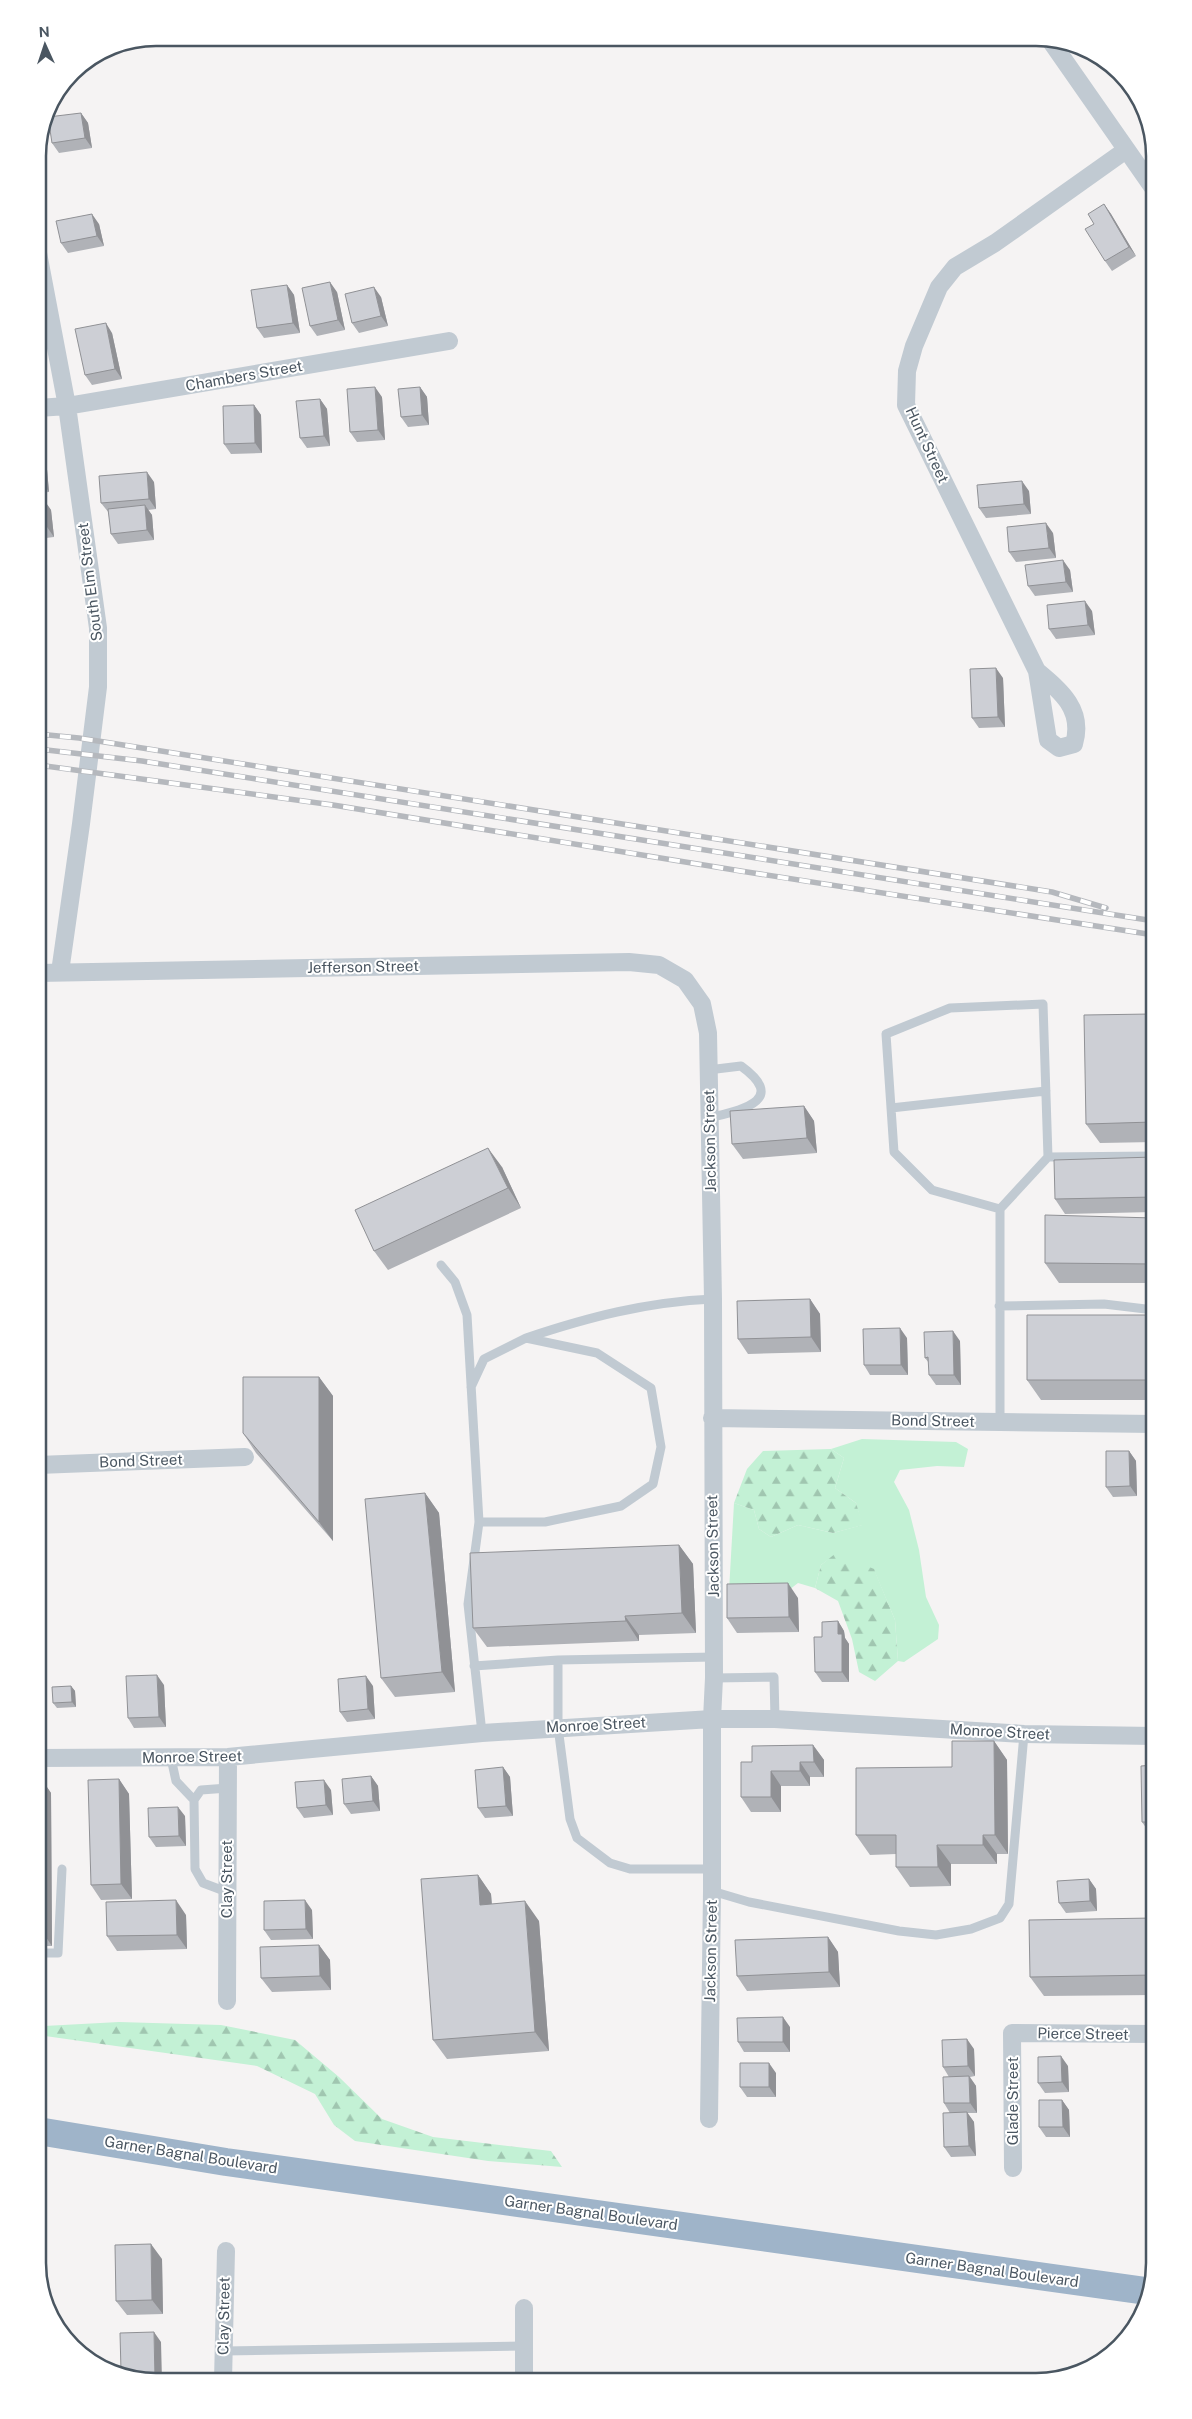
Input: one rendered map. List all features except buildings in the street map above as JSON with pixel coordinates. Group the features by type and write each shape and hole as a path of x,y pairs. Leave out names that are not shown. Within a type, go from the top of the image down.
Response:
{"highway":[{"name":"Garner Bagnal Boulevard","path":"46,2132 226,2162 1142,2290"}],"street":[{"path":"1055,48 1146,178"},
{"name":"Hunt Street","path":"1037,671 906,405 907,371 914,346 935,296 955,267 995,243 1126,150"},
{"name":"South Elm Street","path":"46,297 66,406 98,628 98,687 60,972"},
{"name":"Chambers Street","path":"46,407 66,406 449,341"},
{"name":"Jefferson Street","path":"46,973 630,962 659,965 685,980"},
{"name":"Jackson Street","path":"685,980 702,1004 708,1033 713,1299 714,1657 708,2119"},
{"name":"Bond Street","path":"712,1418 1146,1424"},
{"name":"Bond Street","path":"46,1465 245,1457"},
{"name":"Monroe Street","path":"46,1758 228,1758 482,1733 712,1719 775,1720 1024,1734 1146,1736"},
{"name":"Clay Street","path":"227,2001 228,1758"},
{"name":"Pierce Street","path":"1012,2033 1146,2034"},
{"name":"Glade Street","path":"1012,2033 1013,2168"},
{"name":"Clay Street","path":"223,2373 226,2251"},
{"path":"524,2308 524,2373"}],"lane":[{"path":"1000,1208 932,1190 894,1152 886,1034 950,1008 1043,1004 1048,1157 1000,1208 1000,1422"},
{"path":"708,1070 741,1066 756,1077 761,1092 758,1101 751,1106 709,1118"},
{"path":"891,1108 1046,1091"},
{"path":"1048,1157 1146,1156"},
{"path":"441,1265 455,1282 466,1314 479,1522 468,1604 482,1733"},
{"path":"471,1387 484,1359 526,1338 580,1320 627,1309 670,1301 713,1299"},
{"path":"999,1306 1104,1304 1146,1309"},
{"path":"479,1522 545,1522 621,1506 653,1484 661,1446 651,1388 597,1353 526,1338"},
{"path":"474,1666 558,1660 714,1657"},
{"path":"558,1660 558,1728 570,1819 577,1838 610,1863 630,1869 711,1869"},
{"path":"714,1678 774,1677 775,1720"},
{"path":"712,1891 749,1902 890,1929 936,1935 971,1929 1000,1918 1009,1904 1024,1734"},
{"path":"170,1758 176,1780 194,1800"},
{"path":"227,1892 203,1883 195,1869 194,1800 200,1790 228,1788"},
{"path":"46,1953 58,1953 62,1869"},
{"path":"224,2351 524,2346"}],"green space":[{"path":"862,1439 956,1442 968,1449 964,1467 937,1466 900,1470 894,1482 909,1510 919,1550 926,1597 939,1625 938,1639 904,1662 898,1661 895,1620 874,1570 836,1554 821,1565 815,1588 798,1583 789,1590 729,1591 734,1503 754,1510 759,1529 771,1537 798,1525 833,1533 862,1525 856,1503 835,1488 844,1458 831,1449"},
{"path":"831,1449 844,1458 835,1488 856,1503 863,1525 833,1533 798,1525 771,1537 759,1529 754,1510 734,1503 747,1469 763,1451"},
{"path":"836,1553 874,1569 895,1620 898,1661 875,1681 859,1672 852,1639 838,1601 815,1588 821,1565"},
{"path":"119,2022 221,2025 295,2040 339,2077 382,2119 433,2137 551,2151 562,2167 488,2161 355,2141 334,2125 315,2094 257,2066 46,2036 46,2026"}],"railway":[{"path":"46,735 79,738 1052,892 1106,908"},
{"path":"46,750 142,761 1146,920"},
{"path":"46,766 333,805 1146,934"}]}
